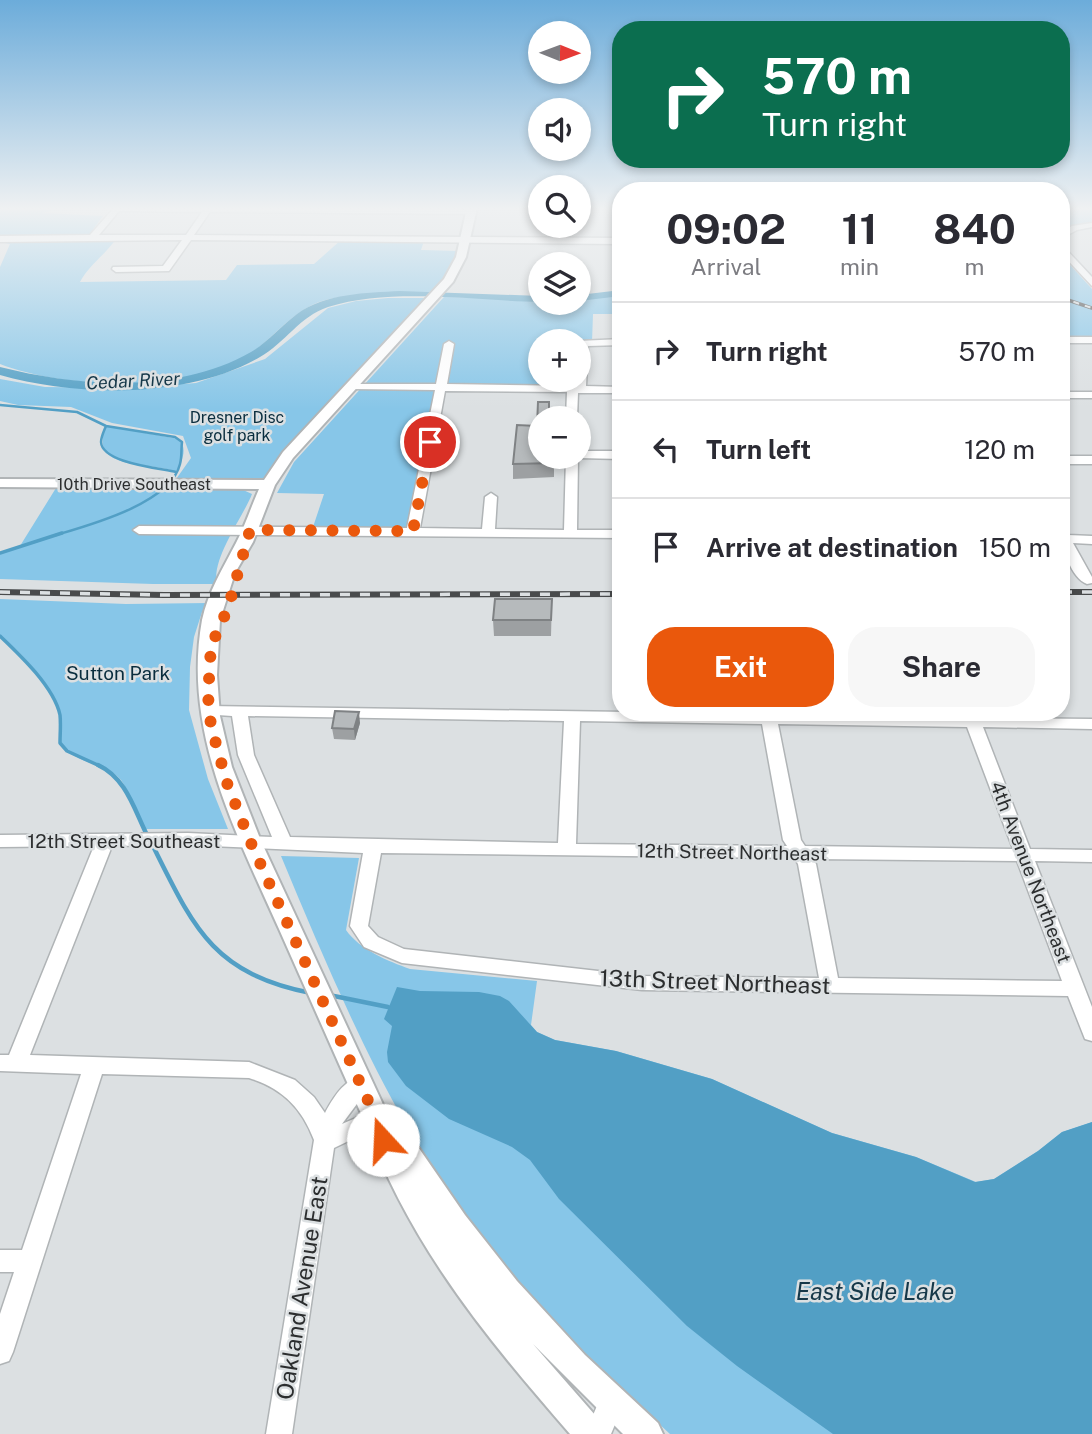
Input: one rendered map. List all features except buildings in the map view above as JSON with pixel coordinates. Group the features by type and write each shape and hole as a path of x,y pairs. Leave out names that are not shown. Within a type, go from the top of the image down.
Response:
{"main road":[{"path":"451,275 426,307 288,455 268,485 248,536 241,570 211,646 209,710 222,767 250,841 376,1118 404,1186 443,1250 510,1341 591,1434"},
{"name":"10th Drive Southeast","path":"0,484 268,485"},
{"path":"376,1118 397,1139 464,1239 497,1280 611,1403 647,1434"}],"street":[{"path":"1070,340 1092,340"},
{"path":"591,342 612,342"},
{"path":"413,531 449,344"},
{"path":"352,386 528,389"},
{"path":"591,389 612,390"},
{"path":"1070,395 1092,395"},
{"path":"591,455 612,455"},
{"path":"1070,460 1092,460"},
{"path":"570,533 572,469"},
{"path":"488,532 491,497"},
{"path":"139,530 248,536 413,531 612,534"},
{"path":"1070,538 1092,540"},
{"path":"1070,550 1087,580"},
{"path":"209,710 612,718"},
{"path":"239,711 246,755 284,843"},
{"path":"567,850 572,717"},
{"path":"769,721 792,840 807,864 830,986"},
{"name":"4th Avenue Northeast","path":"973,721 1092,1032"},
{"path":"1040,721 1092,724"},
{"name":"12th Street Southeast","path":"0,841 188,839 373,847"},
{"path":"114,840 8,1063 226,1068 260,1072 286,1084 302,1098 320,1121 324,1142 376,1118"},
{"name":"12th Street Northeast","path":"373,847 1092,856"},
{"name":"13th Street Northeast","path":"373,847 359,926 362,935 372,943 402,956 642,983 1076,989"},
{"path":"0,1352 94,1066"},
{"name":"Oakland Avenue East","path":"279,1434 324,1142 342,1101 360,1085"},
{"path":"0,1261 29,1261"},
{"path":"598,1434 611,1403"}],"green space":[{"path":"0,275 85,275 80,282 226,280 230,275 446,275 431,295 374,294 330,299 309,306 250,354 225,367 195,376 162,381 92,382 58,379 0,364"},
{"path":"1070,275 1079,275 1092,289 1092,336 1070,336"},
{"path":"612,294 612,314 593,314 592,342 591,329 528,329 528,389 441,388 413,531 312,530 324,494 277,493 294,462 444,297 528,299 528,315 591,315 591,297"},
{"name":"Dresner Disc golf park","path":"429,298 264,482 174,482 191,458 183,436 112,423 71,407 18,405 0,401 0,379 45,387 132,388 196,383 265,359 328,308 356,301"},
{"path":"106,426 179,439 184,451 176,472 113,458 105,451 103,441"},
{"path":"56,488 241,489 252,494 223,551 216,574 217,584 0,579 0,553 20,546"},
{"name":"Sutton Park","path":"0,599 126,604 209,603 202,612 194,637 189,710 208,779 228,829 144,829 128,791 115,774 66,751 59,736 60,720 55,701 26,660 0,636"},
{"name":"East Side Lake","path":"281,856 359,858 346,930 352,937 375,954 410,969 537,981 531,1025 537,1032 555,1040 616,1051 712,1079 832,1133 916,1157 976,1182 994,1179 1062,1132 1092,1122 1092,1434 670,1434 543,1309 495,1255 443,1184 415,1140 365,1047"}],"water":[{"name":"East Side Lake","path":"397,987 420,991 479,992 500,996 509,1001 537,1032 555,1040 616,1051 712,1079 832,1133 916,1157 975,1182 994,1179 1062,1132 1092,1122 1092,1434 833,1434 737,1366 687,1326 559,1199 530,1160 512,1147 449,1119 406,1086 388,1062 392,1026 384,1019"}],"waterway":[{"name":"Cedar River","path":"591,297 612,294"},
{"name":"Cedar River","path":"0,371 59,384 129,386 164,383 229,367 264,349 313,309 346,299 400,295 528,299"},
{"path":"0,405 77,412 106,426"},
{"path":"106,426 175,437 182,442 180,464 176,472"},
{"path":"106,426 101,442 111,455 132,463 176,472"},
{"path":"56,535 108,518 146,501 162,490 176,472"},
{"path":"0,553 62,533"},
{"path":"0,636 35,672 57,704 60,715 60,743 67,751 99,766"},
{"path":"99,766 122,786 147,835"},
{"path":"151,842 180,898 209,942 228,959 250,973 311,993"},
{"path":"329,995 388,1007"}],"railway":[{"path":"1070,301 1092,308"},
{"path":"0,592 164,595 612,594"},
{"path":"1070,592 1092,592"}],"route":[{"path":"383,1140 376,1118 281,911 227,783 211,726 208,675 211,646 241,570 245,542 250,530 413,531 430,442"}]}
